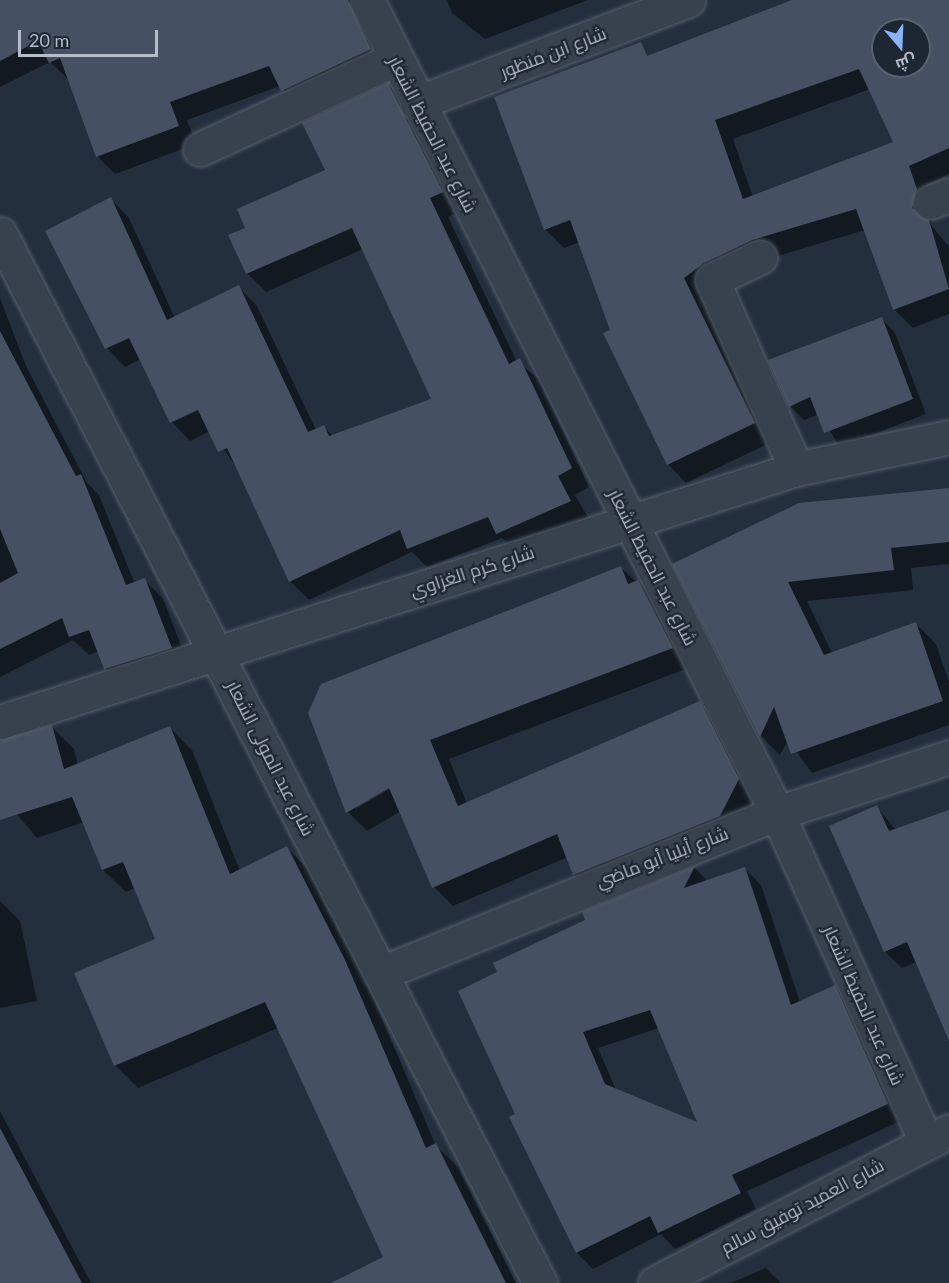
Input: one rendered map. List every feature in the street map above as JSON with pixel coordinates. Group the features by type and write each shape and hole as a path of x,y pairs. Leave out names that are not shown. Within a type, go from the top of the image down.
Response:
{"street":[{"name":"شارع عبد الحفيظ الشعار","path":"367,0 417,104 630,520 938,1136"},
{"name":"شارع ابن منظور","path":"417,104 688,0"},
{"path":"200,149 395,59"},
{"name":"شارع عبد المولى الشعار","path":"0,234 219,655 540,1283"},
{"path":"760,257 712,280 796,469"},
{"name":"شارع كرم الغزاوي","path":"0,722 219,655 630,520 796,469 949,436"},
{"name":"شارع أيليا أبو ماضي","path":"381,973 777,813 949,757"},
{"name":"شارع العميد توفيق سالم","path":"655,1283 938,1136"}],"building":[{"path":"0,0 348,0 371,49 281,91 269,66 170,102 179,126 96,157 60,58 49,63 38,41 0,61"},
{"path":"792,0 949,0 949,148 909,166 917,189 912,208 929,220 949,289 893,310 856,209 752,240 704,263 684,278 755,423 667,465 603,333 610,330 570,220 544,230 494,97 641,42 647,56","holes":["859,69 893,142 743,199 715,120"]},
{"path":"388,83 443,192 430,198 509,364 520,358 572,468 558,476 571,501 496,534 488,517 407,549 400,530 289,582 227,448 218,452 198,410 170,423 129,338 105,349 45,231 111,197 167,320 239,285 308,432 324,425 329,436 431,399 352,228 246,274 228,235 245,228 237,209 325,170 302,123"},
{"path":"882,317 913,399 824,433 810,397 789,407 768,360"},
{"path":"0,331 76,476 81,474 126,585 145,578 172,648 104,669 89,630 69,637 62,618 0,649 0,583 18,573 0,529"},
{"path":"949,488 949,542 891,548 894,570 788,582 824,655 916,622 943,701 791,754 774,707 760,737 672,564 799,503"},
{"path":"621,566 628,584 638,580 673,648 430,740 458,806 700,701 739,779 720,816 573,875 557,834 432,888 389,788 346,813 308,713 321,684"},
{"path":"52,725 64,769 170,726 230,874 287,846 345,960 426,1148 436,1143 506,1283 331,1283 383,1257 265,1002 114,1066 74,973 155,939 123,862 102,870 72,797 0,820 0,740"},
{"path":"877,805 889,831 949,810 949,1041 907,942 884,952 829,826"},
{"path":"695,866 684,888 745,867 791,1005 835,985 888,1104 732,1175 741,1193 658,1233 650,1216 576,1253 509,1117 515,1114 458,991 497,972 493,963 585,920 582,912","holes":["650,1010 697,1122 605,1084 583,1032"]},
{"path":"0,1128 82,1283 0,1283"}]}
